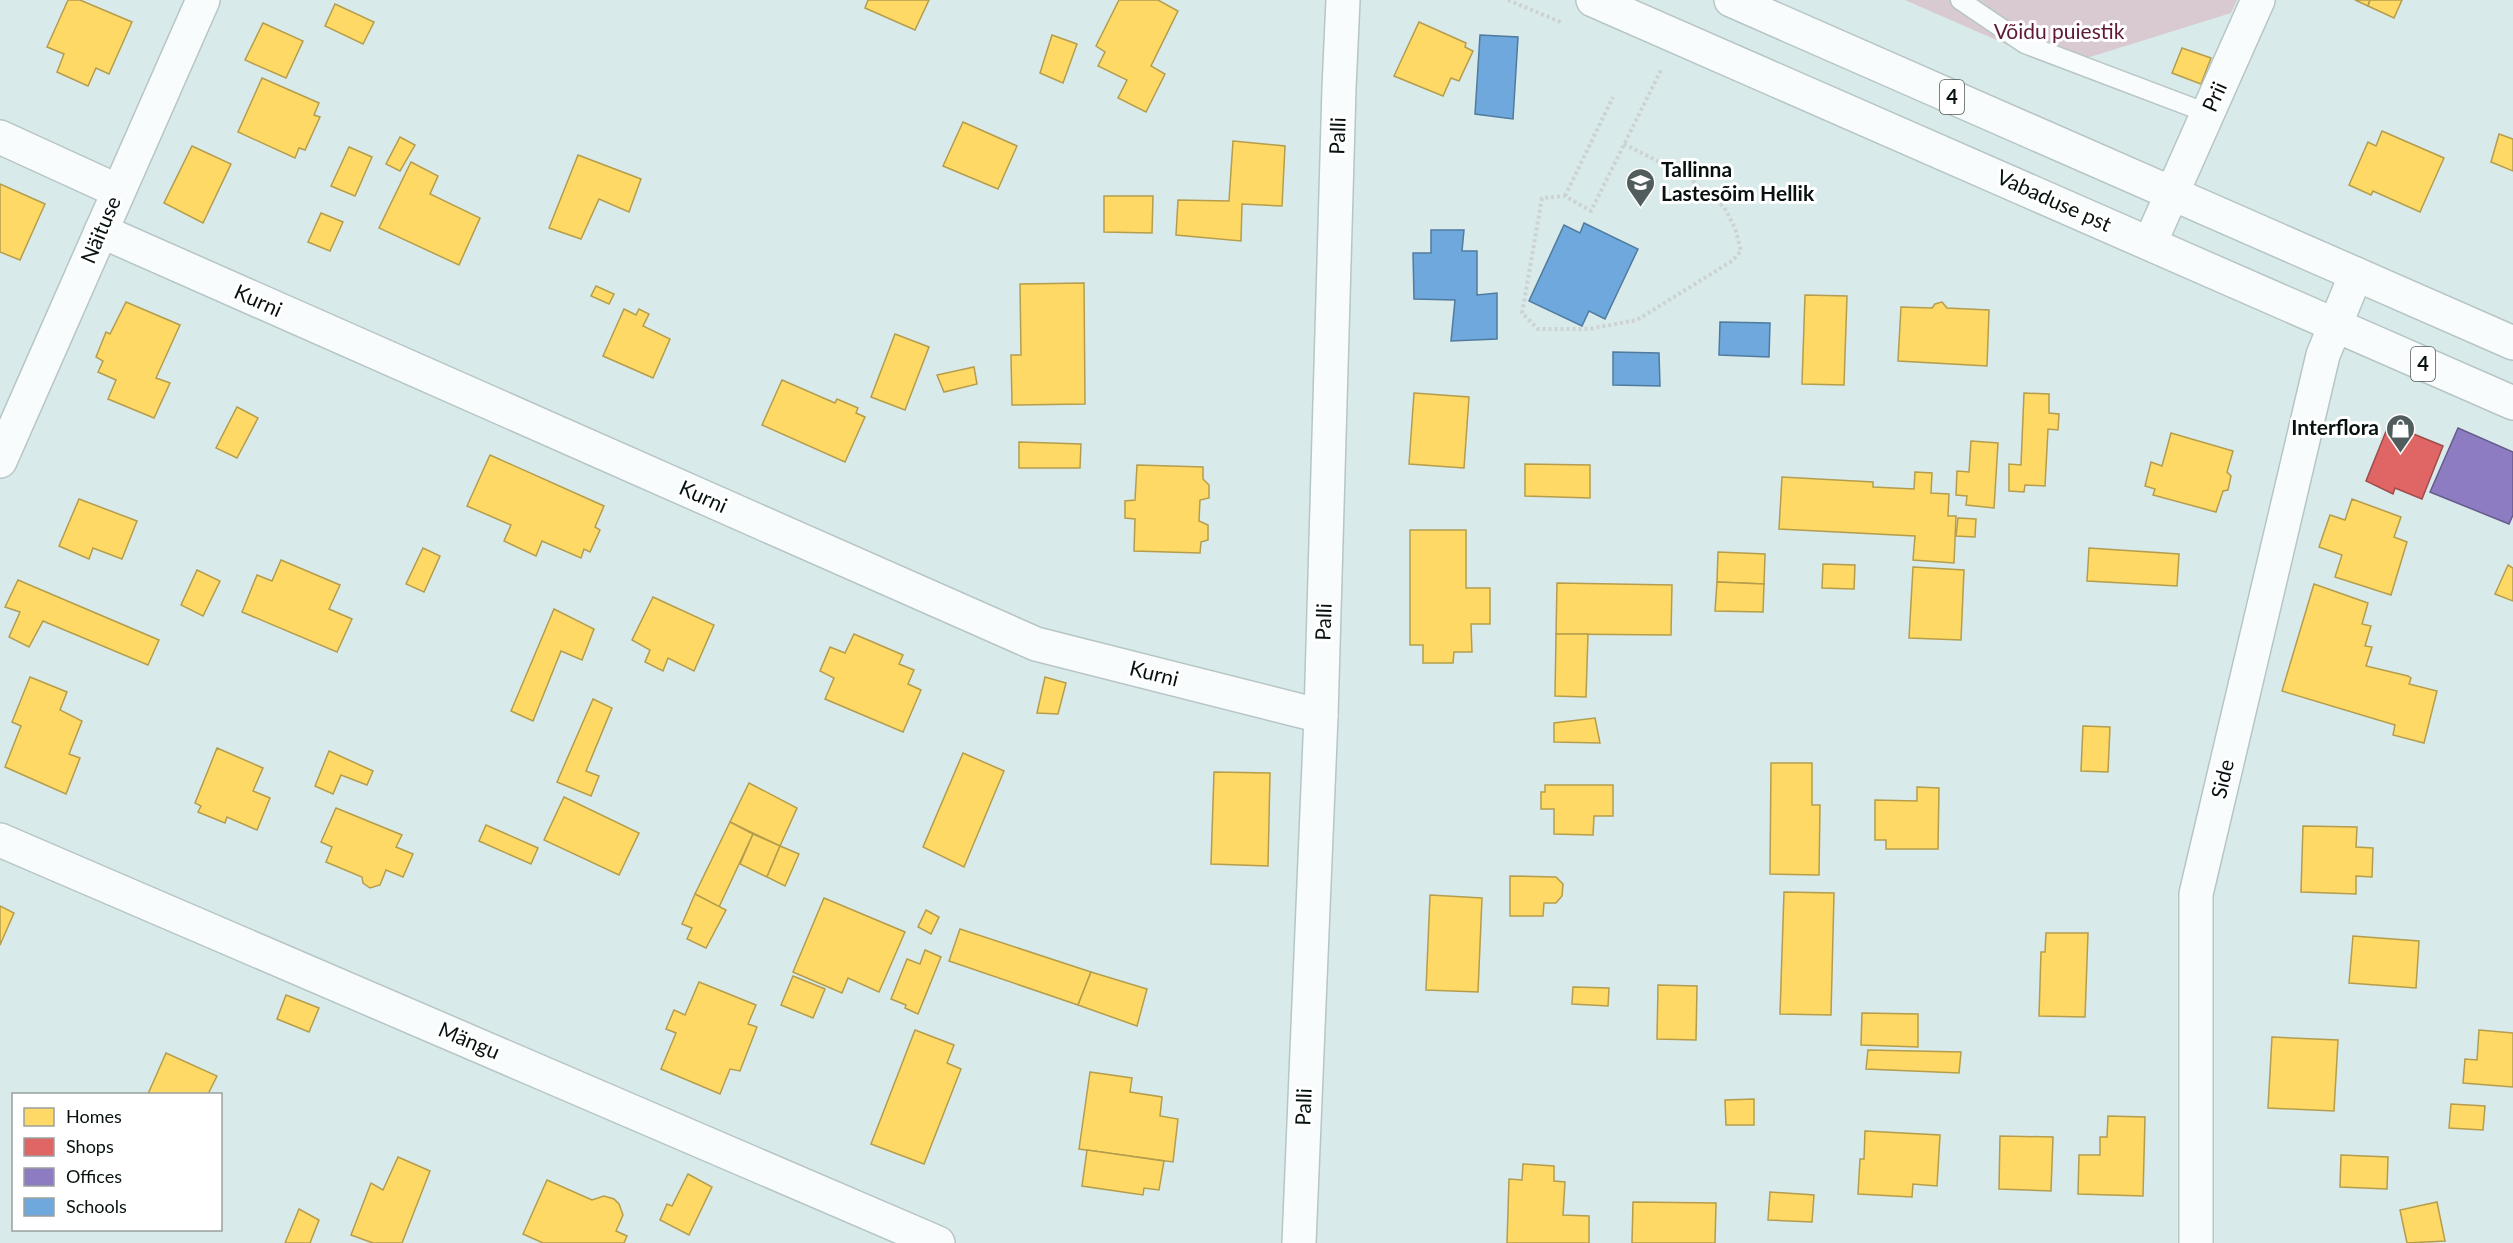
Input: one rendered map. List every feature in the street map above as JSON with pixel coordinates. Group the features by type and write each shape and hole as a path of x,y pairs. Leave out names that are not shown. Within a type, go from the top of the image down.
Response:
{"main road":[{"name":"Näituse","path":"0,461 203,0"},
{"name":"Palli","path":"1299,1243 1321,716 1343,0"},
{"name":"Vabaduse pst","path":"1593,0 2513,404"},
{"name":"4","path":"1731,0 2513,343"},
{"name":"Prii","path":"2150,243 2258,0"},
{"path":"0,137 118,191"},
{"name":"Kurni","path":"101,231 1036,644 1321,716"},
{"name":"Side","path":"2196,1243 2196,894 2323,356 2356,274"},
{"name":"Mängu","path":"0,840 938,1243"}],"lane":[{"path":"1960,0 2025,44 2207,113"}],"path":[{"path":"1624,144 1687,176 1724,207 1735,228 1741,251 1731,261 1637,320 1590,329 1538,329 1521,313 1542,198 1565,196 1591,212 1624,144 1663,67"},
{"path":"1565,196 1612,97"}],"green space":[{"name":"Võidu puiestik","path":"1905,0 2237,0 2231,13 2058,67"}],"building: Homes":[{"path":"68,0 80,0 132,22 109,74 96,68 88,86 57,72 64,54 47,47"},
{"path":"868,0 929,0 915,30 865,8"},
{"path":"1119,0 1158,0 1178,11 1151,66 1165,74 1146,112 1118,98 1127,80 1098,66 1105,52 1096,46"},
{"path":"2355,0 2370,0 2368,6"},
{"path":"2370,0 2402,0 2394,18 2368,6"},
{"path":"335,4 374,22 363,44 325,26"},
{"path":"1419,22 1466,43 1465,47 1473,51 1459,81 1451,78 1443,96 1394,76"},
{"path":"263,23 303,41 286,78 245,60"},
{"path":"1052,35 1077,44 1063,83 1040,73"},
{"path":"2182,48 2211,58 2201,84 2172,73"},
{"path":"262,78 319,103 314,115 320,117 305,150 299,148 295,158 238,132"},
{"path":"963,122 1017,146 998,189 943,166"},
{"path":"2382,131 2444,158 2420,212 2373,191 2371,195 2349,185 2368,142 2376,146"},
{"path":"2499,134 2513,139 2513,171 2491,162"},
{"path":"400,137 415,145 400,171 386,164"},
{"path":"1233,141 1285,146 1282,206 1242,204 1241,241 1176,235 1178,200 1229,201"},
{"path":"192,146 231,164 203,223 164,203"},
{"path":"349,147 372,157 355,196 331,186"},
{"path":"578,155 641,179 629,212 599,199 581,239 549,228"},
{"path":"411,162 438,176 430,194 480,218 459,265 379,228"},
{"path":"0,184 45,204 20,260 0,252"},
{"path":"1104,196 1153,196 1152,233 1104,232"},
{"path":"321,213 343,222 330,251 308,242"},
{"path":"1084,283 1085,404 1012,405 1011,355 1021,355 1020,284"},
{"path":"596,286 614,294 609,304 591,296"},
{"path":"1805,295 1847,296 1844,385 1802,384"},
{"path":"126,302 180,325 156,378 170,383 154,418 108,399 116,380 98,372 103,361 96,357 106,332 110,334"},
{"path":"1942,302 1947,308 1989,310 1987,366 1898,361 1901,307 1932,308 1935,304"},
{"path":"624,309 636,315 639,309 649,314 643,326 670,339 653,378 603,356"},
{"path":"895,334 929,347 905,410 871,397"},
{"path":"974,367 977,384 944,392 937,375"},
{"path":"782,380 835,403 837,399 858,408 856,413 865,417 845,462 762,425"},
{"path":"1414,393 1469,397 1464,468 1409,464"},
{"path":"2024,393 2049,394 2049,413 2059,414 2058,430 2048,429 2045,486 2025,485 2024,492 2009,491 2009,464 2021,465"},
{"path":"237,407 258,418 237,458 216,448"},
{"path":"2171,433 2233,451 2227,472 2231,476 2228,490 2223,491 2216,512 2153,495 2155,489 2145,486 2151,462 2162,466"},
{"path":"1971,441 1998,443 1994,508 1966,505 1967,496 1956,495 1957,471 1969,472"},
{"path":"1019,442 1081,444 1080,468 1019,468"},
{"path":"490,455 604,506 595,527 600,530 590,552 584,549 581,558 542,541 536,556 504,541 511,525 467,506"},
{"path":"1525,464 1590,465 1590,498 1525,496"},
{"path":"1137,465 1203,467 1203,479 1209,485 1209,498 1200,500 1199,521 1208,525 1208,540 1201,542 1200,553 1134,551 1135,519 1125,518 1125,501 1135,500"},
{"path":"1915,472 1932,473 1931,493 1949,494 1948,516 1956,516 1954,563 1913,560 1915,536 1779,529 1782,477 1873,482 1873,487 1914,489"},
{"path":"79,499 137,521 122,559 93,548 89,559 59,546"},
{"path":"2352,499 2401,517 2394,537 2407,542 2391,595 2335,577 2342,555 2319,547 2330,515 2345,520"},
{"path":"1958,518 1976,519 1975,537 1956,536"},
{"path":"1410,530 1466,530 1466,588 1490,588 1490,624 1471,624 1472,652 1454,652 1453,663 1423,663 1423,645 1410,645"},
{"path":"423,548 440,556 424,592 406,584"},
{"path":"2089,548 2179,554 2177,586 2087,581"},
{"path":"1718,552 1765,554 1764,584 1717,582"},
{"path":"281,560 340,585 329,609 352,619 337,652 242,612 257,575 272,581"},
{"path":"1823,564 1855,565 1854,589 1822,588"},
{"path":"2508,565 2513,568 2513,601 2495,594"},
{"path":"1913,567 1964,570 1961,640 1909,638"},
{"path":"197,570 220,581 203,616 181,605"},
{"path":"18,580 159,640 148,665 43,621 29,647 9,637 20,612 5,607"},
{"path":"1717,582 1764,584 1763,612 1715,611"},
{"path":"1557,583 1672,585 1671,635 1556,634"},
{"path":"2314,584 2368,603 2362,624 2371,626 2365,646 2372,647 2366,666 2408,676 2411,678 2409,684 2437,691 2424,743 2393,735 2395,725 2282,691"},
{"path":"653,597 714,625 694,671 668,658 663,671 645,662 650,650 632,640"},
{"path":"554,609 594,629 582,660 561,651 533,721 511,711"},
{"path":"854,634 903,655 899,664 914,670 908,684 921,690 903,732 825,699 834,678 820,671 830,647 845,653"},
{"path":"1556,634 1588,634 1586,697 1555,696"},
{"path":"30,677 67,692 60,710 82,721 69,754 80,758 66,794 5,767 21,726 12,722"},
{"path":"1045,677 1066,683 1058,714 1037,713"},
{"path":"593,699 612,708 586,771 599,776 591,796 557,782"},
{"path":"1595,718 1600,743 1554,742 1554,723"},
{"path":"2083,726 2110,727 2108,772 2081,771"},
{"path":"217,748 263,768 253,791 270,798 257,830 227,817 225,823 198,812 201,806 195,803"},
{"path":"329,751 373,771 367,785 341,775 333,794 315,786"},
{"path":"963,753 1004,771 964,867 923,847"},
{"path":"1771,763 1812,763 1812,805 1820,805 1819,875 1770,874"},
{"path":"1214,772 1270,773 1268,866 1211,864"},
{"path":"749,783 797,808 780,846 730,822"},
{"path":"1545,785 1613,785 1613,816 1594,816 1593,835 1554,834 1554,809 1541,809 1541,792 1545,792"},
{"path":"1917,787 1939,788 1938,849 1886,849 1886,840 1875,840 1875,800 1917,801"},
{"path":"564,797 639,833 619,875 544,840"},
{"path":"336,808 402,835 396,847 413,854 403,877 386,870 380,885 370,888 363,883 362,877 326,862 332,847 321,842"},
{"path":"730,822 753,834 719,907 695,894"},
{"path":"486,825 538,848 531,864 479,841"},
{"path":"2303,826 2357,827 2356,847 2373,848 2372,877 2356,876 2356,894 2301,892"},
{"path":"753,834 780,846 767,877 740,864"},
{"path":"780,846 799,854 785,886 767,877"},
{"path":"1510,876 1556,877 1563,884 1562,896 1556,903 1544,903 1543,916 1510,916"},
{"path":"1784,892 1834,893 1831,1015 1780,1014"},
{"path":"695,894 726,910 706,948 687,939 692,928 682,924"},
{"path":"1430,895 1482,898 1478,992 1426,990"},
{"path":"824,898 905,932 879,992 848,978 842,993 793,972"},
{"path":"0,906 14,913 0,945"},
{"path":"926,910 939,917 931,934 918,927"},
{"path":"960,929 1091,972 1078,1005 949,961"},
{"path":"2046,933 2088,933 2085,1017 2039,1016 2041,952 2045,952"},
{"path":"2353,936 2419,941 2416,988 2349,983"},
{"path":"925,950 941,957 918,1014 905,1008 906,1005 891,999 907,959 920,964"},
{"path":"1091,972 1147,989 1137,1026 1078,1005"},
{"path":"793,976 825,989 813,1018 781,1005"},
{"path":"699,982 756,1005 748,1024 757,1027 740,1071 730,1069 720,1094 661,1069 676,1033 666,1029 674,1010 685,1015"},
{"path":"1658,985 1697,986 1696,1040 1657,1039"},
{"path":"1573,987 1609,988 1608,1006 1572,1004"},
{"path":"286,995 319,1008 309,1032 277,1019"},
{"path":"1862,1013 1918,1014 1918,1047 1861,1045"},
{"path":"915,1030 954,1045 947,1063 961,1069 924,1164 871,1144"},
{"path":"2479,1030 2513,1033 2513,1087 2463,1083 2465,1059 2477,1060"},
{"path":"2272,1037 2338,1040 2334,1111 2268,1108"},
{"path":"1868,1050 1961,1052 1959,1073 1866,1069"},
{"path":"166,1053 217,1076 208,1093 148,1093"},
{"path":"1090,1072 1132,1078 1130,1092 1162,1097 1160,1116 1178,1119 1173,1162 1079,1149"},
{"path":"1754,1099 1754,1125 1726,1125 1725,1100"},
{"path":"2451,1104 2485,1106 2483,1130 2449,1128"},
{"path":"2108,1116 2145,1117 2143,1196 2078,1194 2079,1155 2100,1155 2100,1137 2107,1137"},
{"path":"1865,1131 1940,1135 1937,1186 1913,1184 1912,1197 1858,1194 1860,1159 1864,1159"},
{"path":"2000,1136 2053,1137 2051,1191 1999,1189"},
{"path":"1087,1150 1164,1161 1159,1190 1144,1188 1143,1195 1082,1186"},
{"path":"2341,1155 2388,1157 2387,1189 2340,1187"},
{"path":"398,1157 430,1171 402,1243 373,1243 351,1235 371,1183 383,1190"},
{"path":"1523,1164 1554,1166 1554,1181 1565,1182 1563,1215 1589,1216 1589,1243 1507,1243 1509,1179 1522,1180"},
{"path":"688,1174 712,1187 689,1235 660,1220 667,1204 672,1206"},
{"path":"547,1180 592,1200 604,1196 614,1199 619,1204 623,1215 616,1231 627,1236 624,1243 543,1243 523,1234"},
{"path":"1770,1192 1814,1195 1812,1222 1768,1220"},
{"path":"1633,1202 1716,1203 1715,1243 1632,1243"},
{"path":"2437,1202 2445,1241 2407,1243 2400,1210"},
{"path":"299,1209 319,1220 310,1243 285,1243"}],"building: Shops":[{"path":"2389,424 2443,446 2422,499 2395,488 2393,494 2366,481"}],"building: Offices":[{"path":"2458,428 2513,452 2513,515 2509,524 2430,492"}],"building: Schools":[{"path":"1480,35 1518,37 1513,119 1475,114"},
{"path":"1584,223 1638,249 1605,319 1589,311 1582,326 1529,301 1564,225 1580,233"},
{"path":"1431,230 1464,230 1462,251 1477,251 1477,295 1497,293 1497,339 1451,341 1455,300 1414,299 1413,253 1431,253"},
{"path":"1720,322 1770,323 1769,357 1719,355"},
{"path":"1613,352 1659,353 1660,386 1613,385"}],"place":[{"name":"Tallinna Lastesõim Hellik","path":"1640,208"},
{"name":"Interflora","path":"2400,454"}]}
